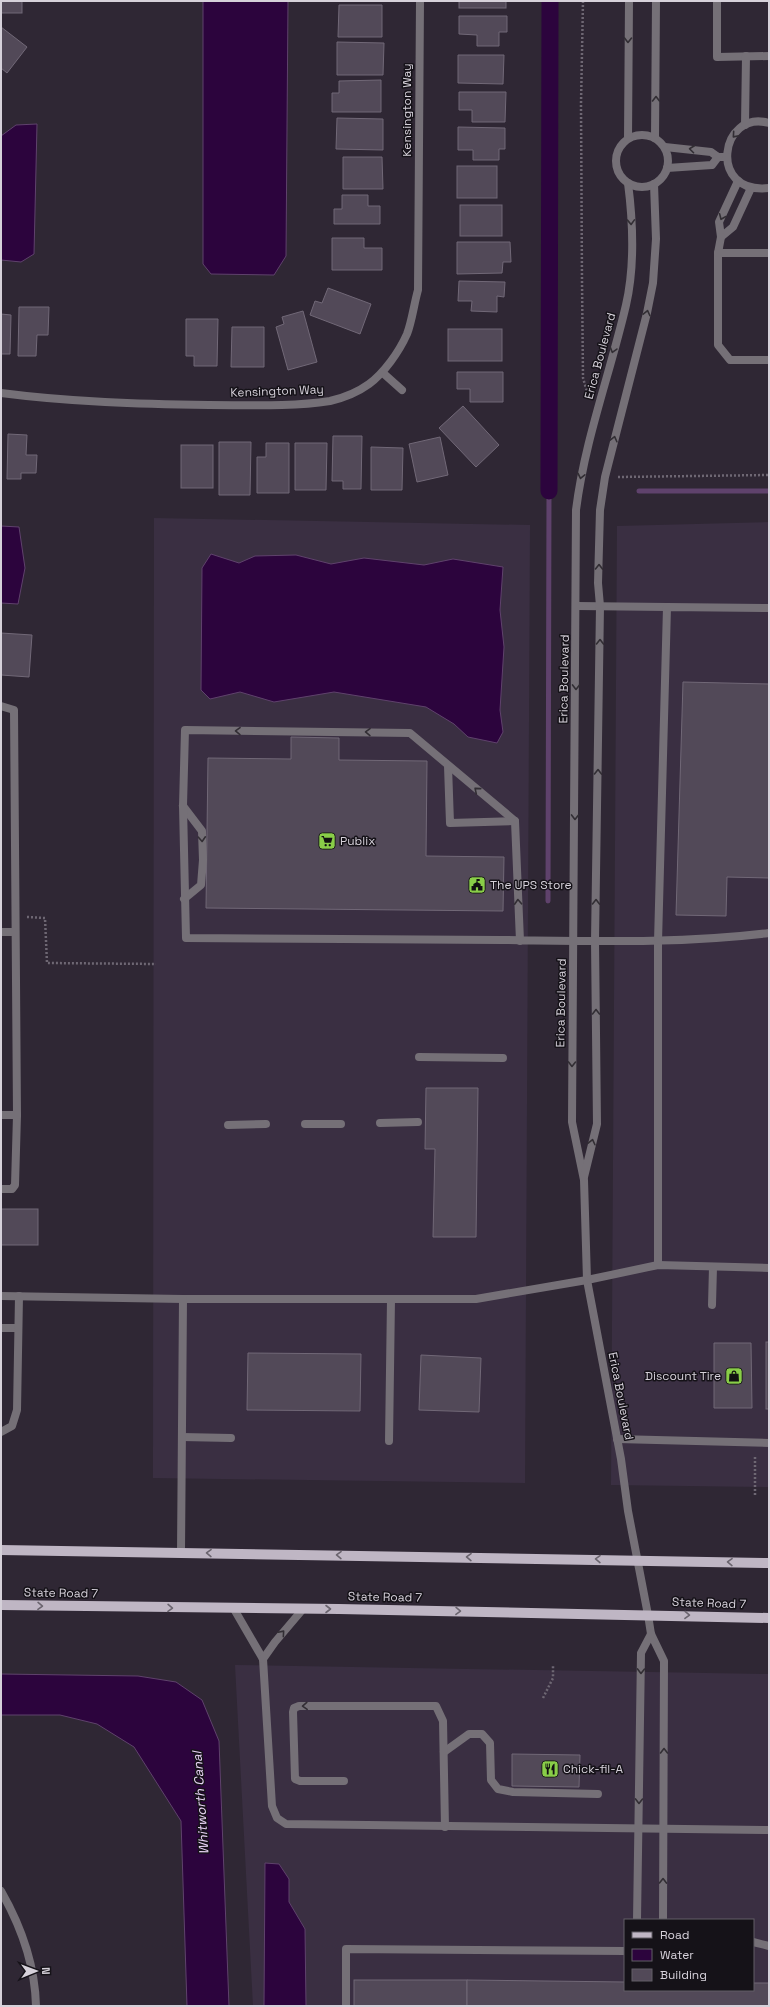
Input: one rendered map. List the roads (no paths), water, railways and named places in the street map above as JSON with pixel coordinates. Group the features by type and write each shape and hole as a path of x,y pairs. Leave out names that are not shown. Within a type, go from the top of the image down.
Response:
{"main road":[{"path":"1,1550 769,1563"},
{"name":"State Road 7","path":"1,1605 769,1618"}],"street":[{"name":"Kensington Way","path":"1,393 85,401 161,405 312,403 350,395 368,385 383,373 407,334 418,290 420,1"},
{"path":"628,138 629,1"},
{"path":"655,138 656,1"},
{"path":"717,1 717,57 769,56"},
{"path":"745,125 746,56"},
{"path":"667,168 712,165 722,157 736,131 745,125 756,122 769,123"},
{"path":"635,134 644,134 655,138 664,147 667,155 667,168 661,179 654,184 645,187 636,187 621,178 616,170 615,160 619,147 628,138 635,134"},
{"path":"664,147 711,152 722,157 731,173 738,181 751,188 769,188"},
{"path":"738,181 719,222 721,237 718,253 718,345 730,360 769,360"},
{"name":"Erica Boulevard","path":"628,183 630,205 631,270 626,304 580,479 576,510 577,606 572,1122 584,1180 587,1280 617,1439 651,1634 664,1661 663,1919"},
{"name":"Erica Boulevard","path":"584,1180 597,1124 595,941 600,510 604,477 647,313 653,283 656,239 654,184"},
{"path":"721,237 733,227 751,188"},
{"path":"718,253 769,253"},
{"path":"383,373 402,390"},
{"path":"577,606 769,608"},
{"path":"658,1265 658,942 666,607"},
{"path":"1,706 14,710 17,1115 15,1185 12,1189 1,1189"},
{"path":"520,941 515,821 410,733 185,730 183,806 186,938 520,941 595,941 658,942 769,933"},
{"path":"448,766 450,823 515,821"},
{"path":"183,806 202,831 203,860 200,884 184,899"},
{"path":"1,932 15,932"},
{"path":"419,1058 503,1058"},
{"path":"1,1115 17,1115"},
{"path":"380,1123 418,1122"},
{"path":"228,1125 266,1124"},
{"path":"305,1124 342,1124"},
{"path":"1,1296 183,1299 476,1299 587,1280 658,1265 769,1268"},
{"path":"712,1305 713,1267"},
{"path":"1,1432 12,1426 17,1410 19,1296"},
{"path":"181,1552 183,1299"},
{"path":"388,1441 391,1299"},
{"path":"1,1328 18,1328"},
{"path":"182,1437 231,1438"},
{"path":"617,1439 769,1443"},
{"path":"234,1609 263,1660 272,1806 276,1818 286,1824 664,1830 769,1830"},
{"path":"263,1660 274,1642 303,1609"},
{"path":"637,1919 641,1653 651,1634"},
{"path":"344,1781 300,1781 295,1779 294,1708 299,1706 436,1706 443,1721 445,1827"},
{"path":"444,1752 469,1734 482,1734 490,1743 491,1780 498,1789 513,1792 598,1794"},
{"path":"1,1891 11,1909 24,1940 30,1963 36,2006"},
{"path":"754,1942 769,1946"},
{"path":"346,2006 346,1949 624,1951"}],"water":[{"path":"203,1 288,1 286,256 274,275 211,274 203,264"},
{"path":"37,124 34,254 21,262 1,260 1,136 16,125"},
{"path":"1,526 19,527 25,568 18,604 1,603"},
{"path":"211,554 239,563 255,556 296,555 331,564 364,558 424,565 453,559 503,567 500,610 504,647 500,710 503,732 497,743 468,737 454,724 426,707 334,692 274,702 240,692 210,699 201,690 202,568"},
{"name":"Whitworth Canal","path":"1,1674 138,1676 176,1682 202,1700 219,1741 229,2006 187,2006 181,1821 134,1747 97,1724 60,1715 1,1715"},
{"path":"265,1863 279,1864 289,1879 289,1902 305,1929 306,2006 264,2006"}],"waterway":[{"path":"549,491 550,1"},
{"path":"548,901 549,491"},
{"path":"639,491 769,491"}],"place":[{"name":"Publix","path":"327,841"},
{"name":"The UPS Store","path":"477,885"},
{"name":"Discount Tire","path":"734,1376"},
{"name":"Chick-fil-A","path":"550,1769"}]}
